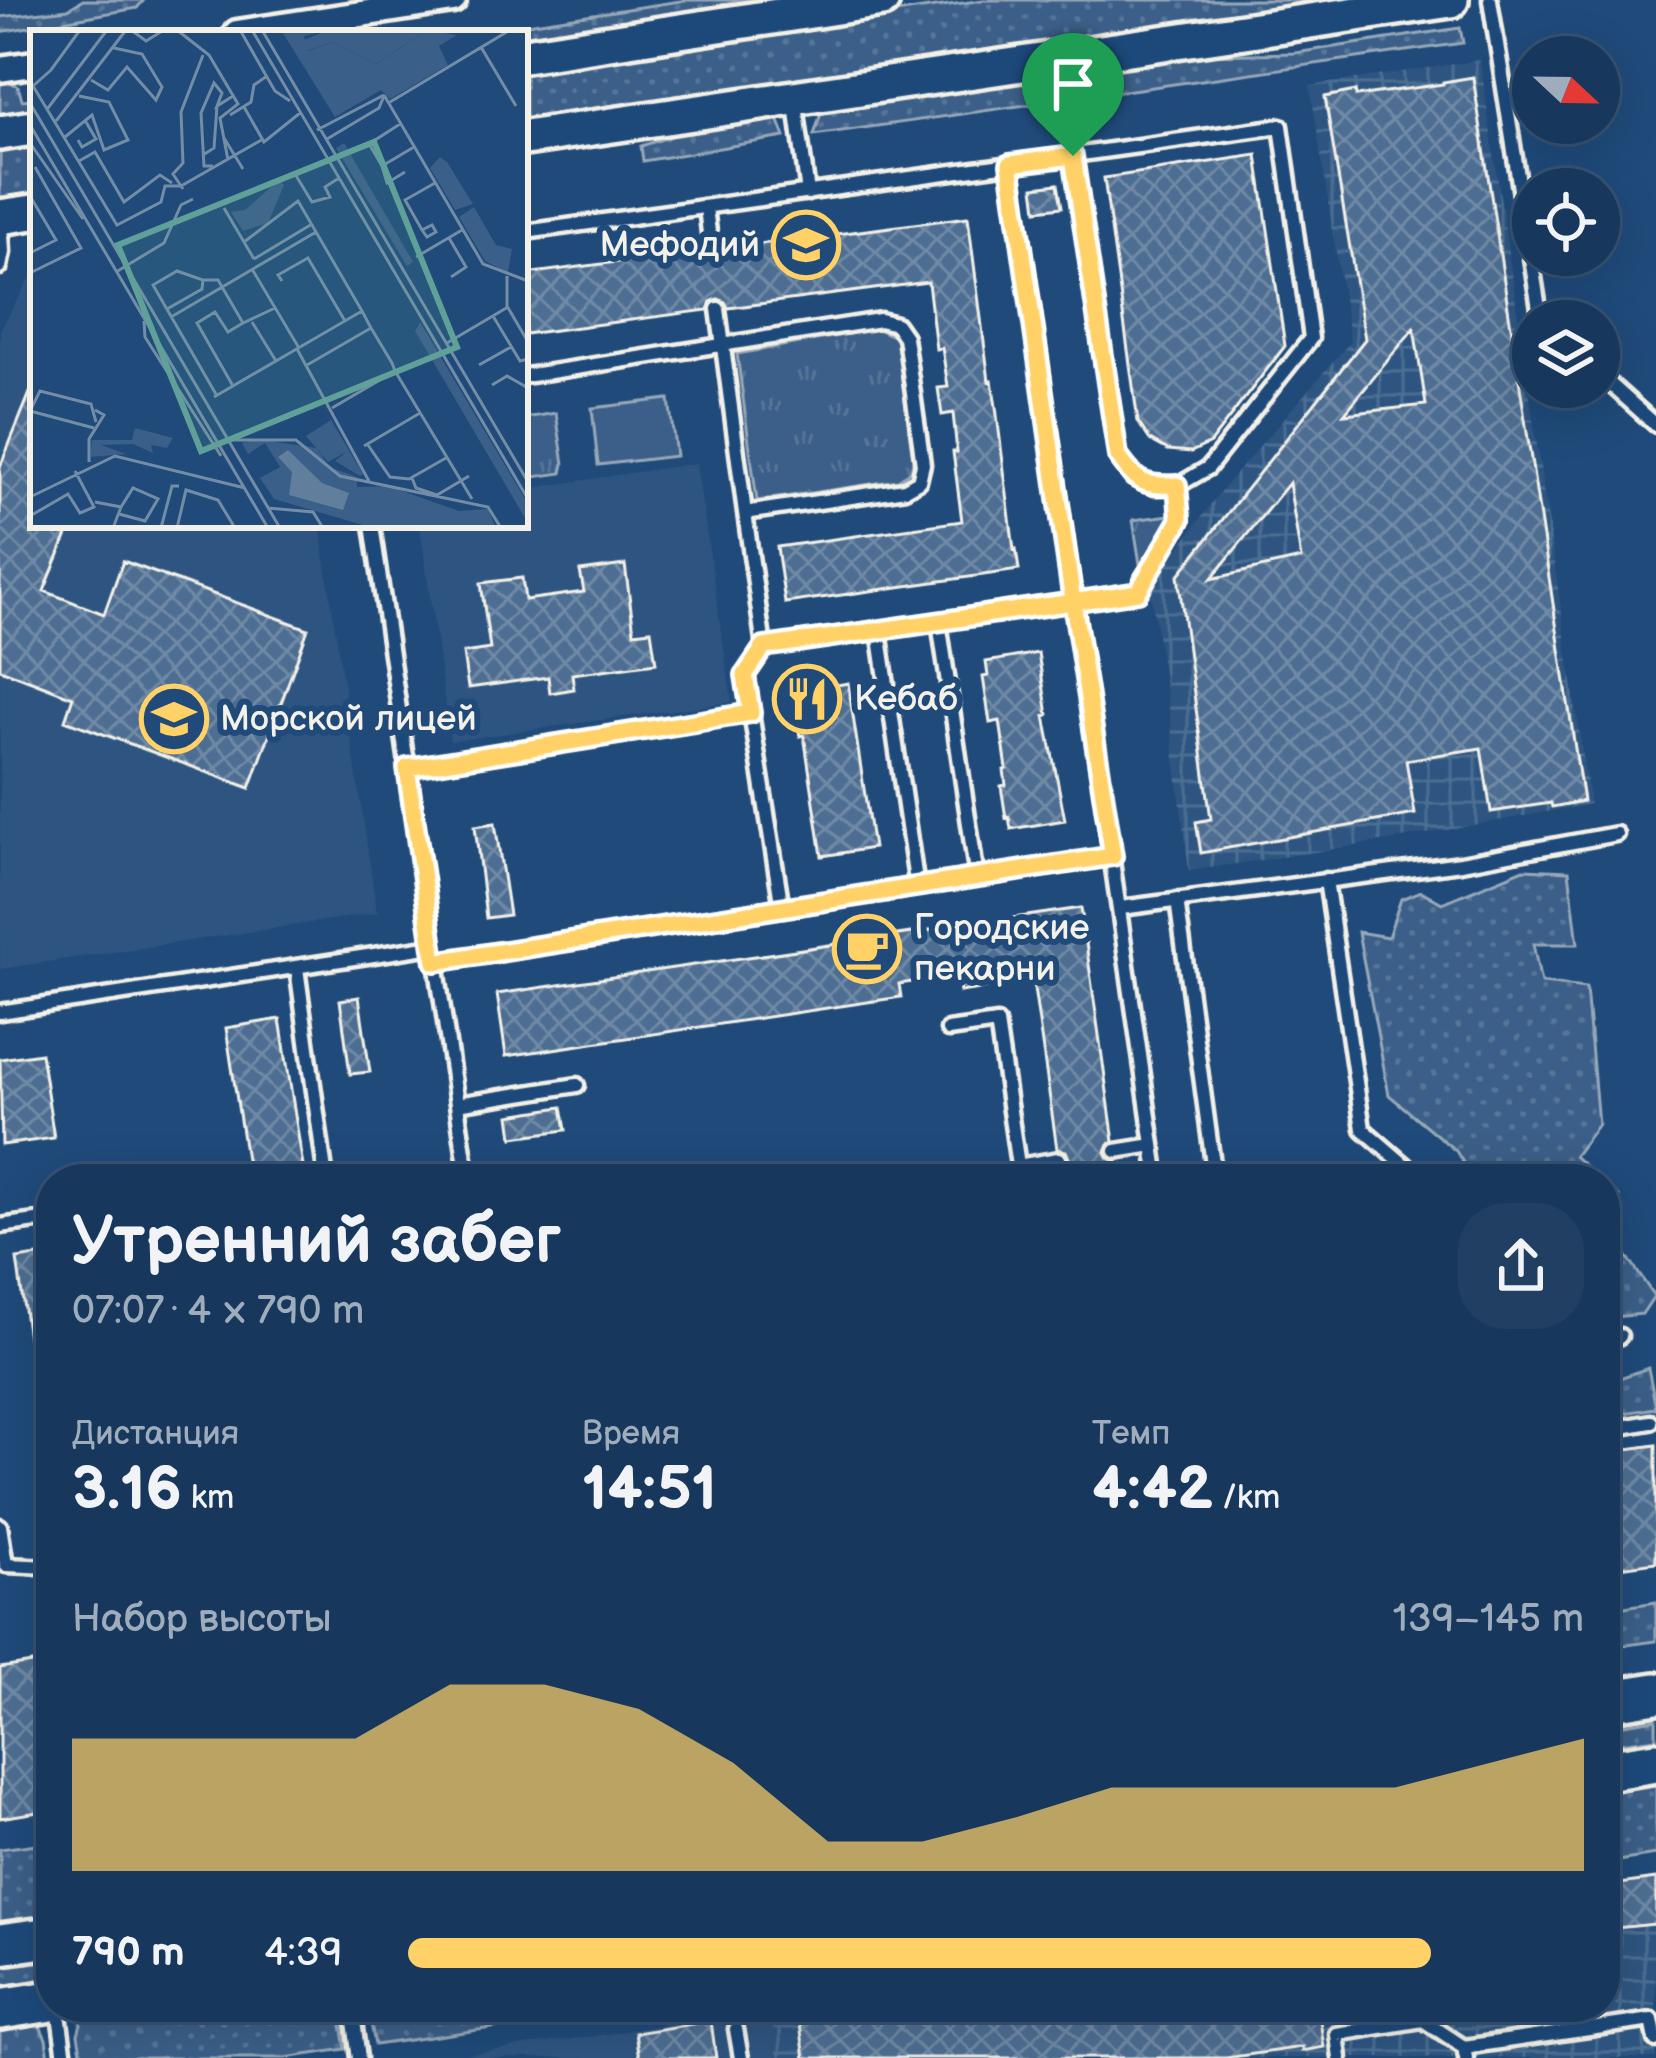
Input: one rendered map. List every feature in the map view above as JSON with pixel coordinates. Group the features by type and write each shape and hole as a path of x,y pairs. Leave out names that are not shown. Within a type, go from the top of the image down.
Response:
{"main road":[{"path":"1620,1699 1656,1693"},
{"path":"1620,1768 1656,1762"},
{"path":"0,1944 36,1939"},
{"path":"0,2008 36,2005"}],"street":[{"path":"257,30 453,0"},
{"path":"528,55 882,0"},
{"path":"528,138 1451,0"},
{"path":"0,69 30,64"},
{"path":"0,133 30,128"},
{"path":"0,217 30,212"}],"lane":[{"path":"1490,0 1538,300"},
{"path":"794,97 808,193"},
{"path":"528,232 1282,126 1311,338 1208,468 1177,485 1155,487 1133,478 1118,456 1073,156"},
{"path":"1010,164 1156,1164"},
{"path":"706,207 711,250"},
{"path":"0,217 0,268"},
{"path":"718,309 764,647 745,675 782,908"},
{"path":"528,376 880,320 896,325 905,337 923,464 919,481 905,489 745,513"},
{"path":"1620,393 1656,425"},
{"path":"764,647 1138,592 1180,520 1177,485"},
{"path":"372,528 466,1164"},
{"path":"939,622 976,878"},
{"path":"879,631 917,887"},
{"path":"407,768 751,713"},
{"path":"1121,908 1461,863 1616,834"},
{"path":"435,962 1113,856"},
{"path":"1325,880 1363,1129 1404,1164"},
{"path":"1177,900 1213,1164"},
{"path":"0,1012 433,946"},
{"path":"297,968 324,1164"},
{"path":"947,1030 997,1023 1018,1164"},
{"path":"457,1104 577,1085"},
{"path":"1115,1151 1153,1145"},
{"path":"1044,1164 1059,1159"},
{"path":"0,1226 36,1222"},
{"path":"1620,1427 1651,1422"},
{"path":"0,1526 3,1566 36,1567"},
{"path":"1426,2022 1465,2053 1652,2020 1656,2040"},
{"path":"58,2022 65,2058"},
{"path":"354,2022 359,2058"},
{"path":"1340,2058 1336,2034 1411,2022"},
{"path":"736,2029 741,2058"}],"shaded area":[{"path":"1480,60 1515,300 1512,408 1531,408 1590,804 1189,871 1150,589 1218,494 1350,342 1310,86"},
{"name":"Морской лицей","path":"30,278 30,528 320,528 377,913 0,969 0,330"},
{"path":"696,463 732,702 450,741 420,528 528,528 528,489"},
{"path":"1656,1879 1656,2058 777,2058 772,2022 1620,2022 1620,1884"},
{"path":"682,2022 772,2022 777,2058 442,2058"}],"green space":[{"path":"83,0 144,0 137,8 0,32 0,17 68,9"},
{"path":"687,0 769,3 528,38 528,30 486,30"},
{"path":"983,0 1344,0 528,121 528,68"},
{"path":"1460,28 1463,43 814,135 822,110 1206,55 1295,53"},
{"path":"0,81 18,86 22,100 30,99 30,112 0,117"},
{"path":"777,116 785,137 643,161 641,146 699,127"},
{"path":"30,142 30,196 0,201 0,147"},
{"path":"877,329 895,337 899,346 911,471 898,480 757,501 737,354"},
{"path":"669,399 676,456 598,465 592,408"},
{"path":"556,413 562,473 534,477 528,473 528,418"},
{"path":"1177,514 1177,520 1140,564 1133,520"},
{"path":"1524,869 1569,871 1578,944 1533,944 1541,983 1586,988 1598,1124 1574,1156 1583,1164 1464,1164 1456,1151 1389,1095 1358,932 1388,937 1401,899 1421,891 1442,903"},
{"path":"1620,1246 1654,1296 1642,1314 1620,1316"},
{"path":"1648,1368 1656,1408 1620,1414 1620,1378"},
{"path":"1656,1602 1656,1641 1620,1646 1620,1608"},
{"path":"1656,1719 1656,1738 1620,1743 1620,1725"},
{"path":"1656,1784 1656,1855 1620,1861 1620,1790"},
{"path":"36,1844 36,1917 0,1922 0,1849"},
{"path":"36,1962 36,1980 0,1986 0,1967"},
{"path":"81,2022 342,2022 346,2049 285,2058 82,2058 78,2034"},
{"path":"371,2022 526,2023 375,2045"},
{"path":"39,2024 49,2058 0,2058 0,2030"}],"building":[{"path":"1473,77 1512,334 1512,408 1523,408 1583,801 1491,812 1481,748 1406,760 1415,814 1201,853 1196,822 1211,819 1178,576 1365,339 1325,97","holes":["1414,328 1426,405 1344,414","1289,483 1301,559 1211,579"]},
{"path":"1257,155 1285,346 1210,443 1191,452 1168,450 1150,440 1138,422 1104,178"},
{"path":"1058,184 1062,207 1037,210 1034,187"},
{"path":"968,217 1019,570 785,603 777,547 962,521 953,413 942,415 938,388 948,387 942,348 936,349 928,282 728,308 718,299 708,310 528,334 528,274 701,251 713,260 721,249"},
{"path":"30,393 30,528 70,528 44,591 104,614 123,561 308,629 250,788 65,720 73,697 0,669 0,467"},
{"path":"625,565 634,632 651,630 656,663 572,674 574,689 550,693 548,677 468,688 463,653 490,649 481,583 522,578 525,600 584,592 580,571"},
{"path":"1038,653 1065,820 1011,829 1001,786 1006,785 1007,769 1000,721 990,723 983,677 988,676 986,662"},
{"path":"848,683 873,848 822,856 804,735 800,736 792,693"},
{"path":"495,823 509,915 486,918 475,826"},
{"path":"1081,908 1114,1141 1106,1152 1117,1164 1067,1164 1066,1151 1057,1149 1033,981 960,992 958,975 899,984 901,997 506,1056 497,994"},
{"path":"359,997 370,1072 350,1074 340,1000"},
{"path":"280,1019 303,1164 247,1164 226,1028"},
{"path":"41,1053 54,1138 2,1145 0,1059"},
{"path":"562,1107 566,1130 513,1137 510,1115"},
{"path":"36,1256 36,1395 17,1259"},
{"path":"1656,1445 1656,1562 1620,1567 1620,1450"},
{"path":"36,1662 36,1812 0,1818 0,1668"},
{"path":"1656,1879 1656,1924 1620,1928 1620,1884"},
{"path":"711,2022 716,2058 639,2058 635,2033"},
{"path":"800,2022 1320,2022 1324,2047 1226,2058 805,2058"}],"place":[{"name":"Мефодий","path":"806,245"},
{"name":"Кебаб","path":"807,699"},
{"name":"Морской лицей","path":"174,719"},
{"name":"Городские пекарни","path":"867,949"}],"route":[{"path":"1073,156 1010,164 1073,602 764,647 745,675 751,713 407,768 435,962 1113,856 1073,602 1138,592 1180,520 1177,485 1155,487 1133,478 1118,456 1073,156"}]}
